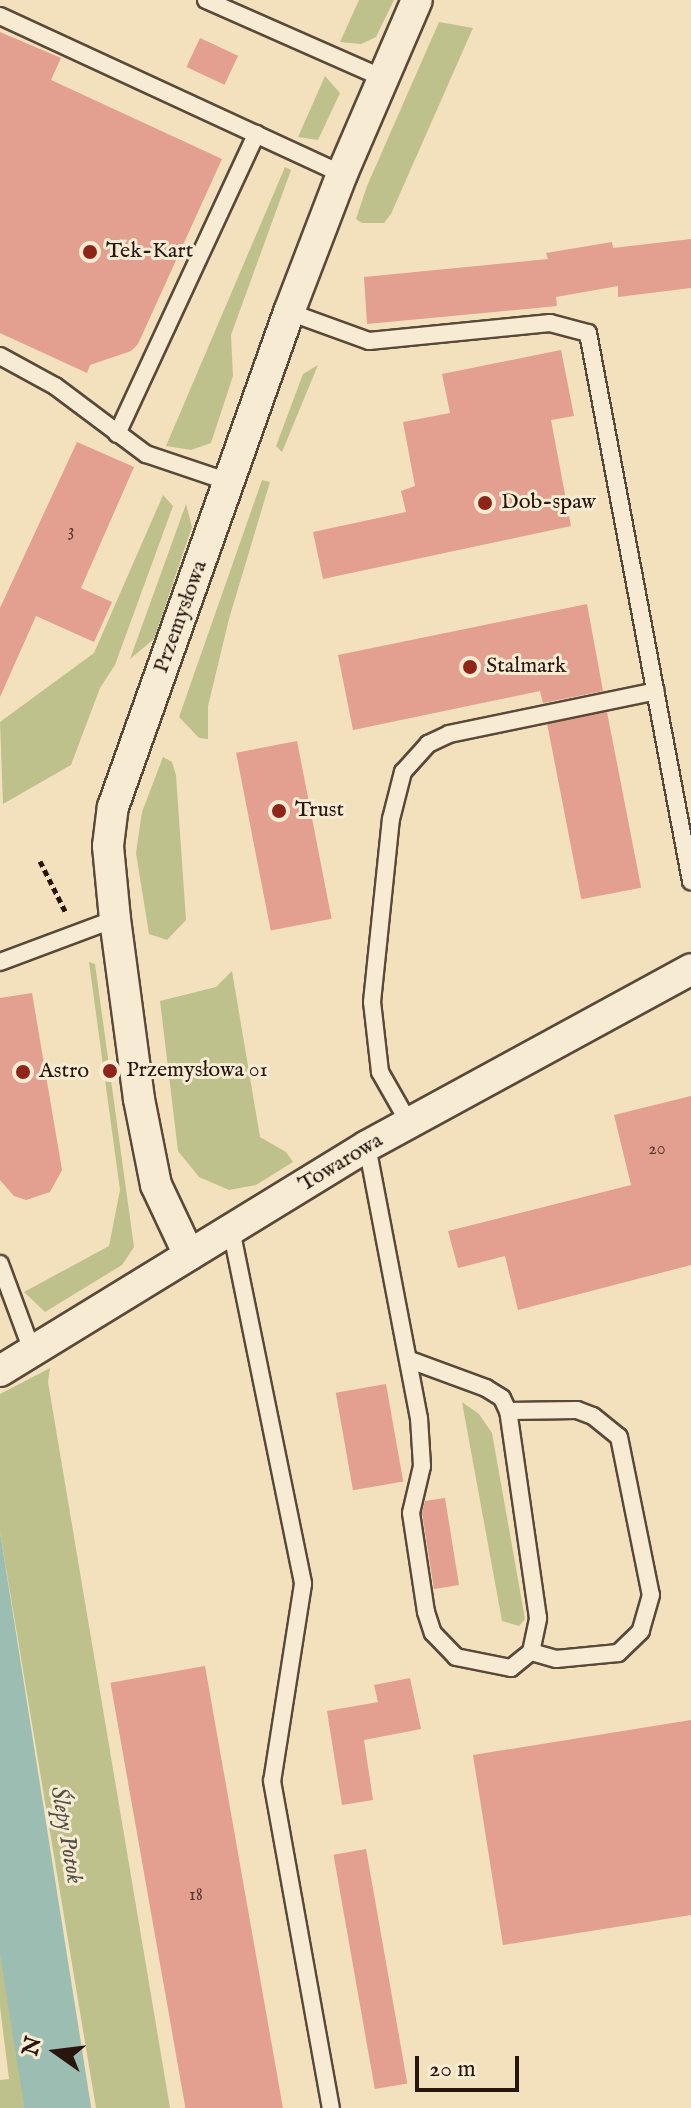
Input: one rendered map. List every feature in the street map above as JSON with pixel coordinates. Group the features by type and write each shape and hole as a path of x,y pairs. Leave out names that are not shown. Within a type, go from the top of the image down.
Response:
{"street":[{"name":"Przemysłowa","path":"189,1255 150,1161 115,919 108,846 116,794 289,312 342,174 417,0"},
{"name":"Towarowa","path":"0,1371 367,1146 691,969"}],"lane":[{"path":"206,0 383,78"},
{"path":"0,16 342,174"},
{"path":"117,434 256,134"},
{"path":"289,312 369,341 550,323 577,326 588,333 691,881"},
{"path":"0,356 55,386 146,454 229,482"},
{"path":"409,1123 380,1072 372,1014 372,970 388,884 391,819 403,772 428,744 449,734 656,691"},
{"path":"0,962 115,919"},
{"path":"367,1146 410,1360 422,1466 412,1526 433,1633 456,1657 489,1668 511,1668 531,1652 538,1618 508,1411 502,1398 486,1388 410,1360"},
{"path":"231,1229 303,1584 272,1781 331,2108"},
{"path":"0,1264 33,1353"},
{"path":"508,1411 577,1410 593,1416 619,1437 651,1595 641,1631 618,1653 556,1659 531,1652"}],"green space":[{"path":"359,0 394,0 376,37 361,44 340,42"},
{"path":"439,22 473,28 391,214 384,223 362,223 356,219 367,186"},
{"path":"325,76 340,93 318,140 298,137"},
{"path":"285,167 291,170 231,335 233,376 211,443 191,450 166,446"},
{"path":"318,365 282,452 276,446 303,374"},
{"path":"262,480 270,482 229,619 208,706 208,739 199,738 179,717"},
{"path":"163,495 173,506 115,665 100,688 71,765 3,804 0,722 94,653"},
{"path":"186,504 192,527 154,639 130,659"},
{"path":"163,757 172,762 176,775 186,920 167,940 149,934 136,853 142,812"},
{"path":"89,962 95,964 134,1247 122,1265 45,1312 24,1292 109,1246 120,1190"},
{"path":"232,971 260,1137 286,1152 293,1162 256,1185 229,1190 199,1177 178,1151 160,1001 216,987"},
{"path":"50,1368 48,1382 170,2108 96,2108 0,1532 0,1394"},
{"path":"462,1402 479,1414 492,1433 525,1619 519,1626 502,1621"},
{"path":"0,1598 85,2108 0,2108 0,2080 9,2079 0,2007"}],"water":[{"path":"0,1532 91,2108 24,2108 0,1954"}],"building":[{"name":"Tek-Kart","path":"0,32 61,58 51,80 222,159 138,344 131,351 90,365 87,373 0,333"},
{"path":"200,38 238,56 225,85 186,67"},
{"path":"691,239 691,288 618,297 618,286 556,297 557,306 367,324 364,277 548,259 546,253 612,242 613,248"},
{"path":"561,350 574,416 551,420 571,526 323,579 313,532 406,512 401,491 415,486 403,422 450,413 442,374"},
{"path":"77,442 134,467 81,588 112,602 94,642 36,616 0,697 0,608"},
{"name":"Stalmark","path":"587,604 603,691 543,703 540,691 353,730 338,655"},
{"path":"607,712 641,888 581,899 547,724"},
{"name":"Trust","path":"297,741 332,919 271,931 236,753"},
{"name":"Astro","path":"32,993 62,1170 50,1192 26,1200 14,1196 0,1180 0,998"},
{"path":"691,1096 691,1265 518,1310 505,1256 458,1268 448,1231 631,1185 614,1115"},
{"path":"386,1384 403,1481 353,1490 336,1393"},
{"path":"445,1498 459,1585 434,1589 422,1513 425,1501"},
{"path":"205,1666 283,2108 185,2108 110,1683"},
{"path":"410,1678 421,1729 364,1740 373,1800 342,1805 327,1711 378,1702 374,1685"},
{"path":"691,1720 691,1915 503,1945 473,1755"},
{"path":"366,1849 407,2083 375,2089 334,1855"}],"place":[{"name":"Tek-Kart","path":"90,252"},
{"name":"Dob-spaw","path":"485,503"},
{"name":"Stalmark","path":"470,667"},
{"name":"Trust","path":"279,811"},
{"name":"Przemysłowa 01","path":"110,1071"},
{"name":"Astro","path":"23,1072"}],"water label":[{"name":"Ślepy Potok","path":"66,1835"}]}
